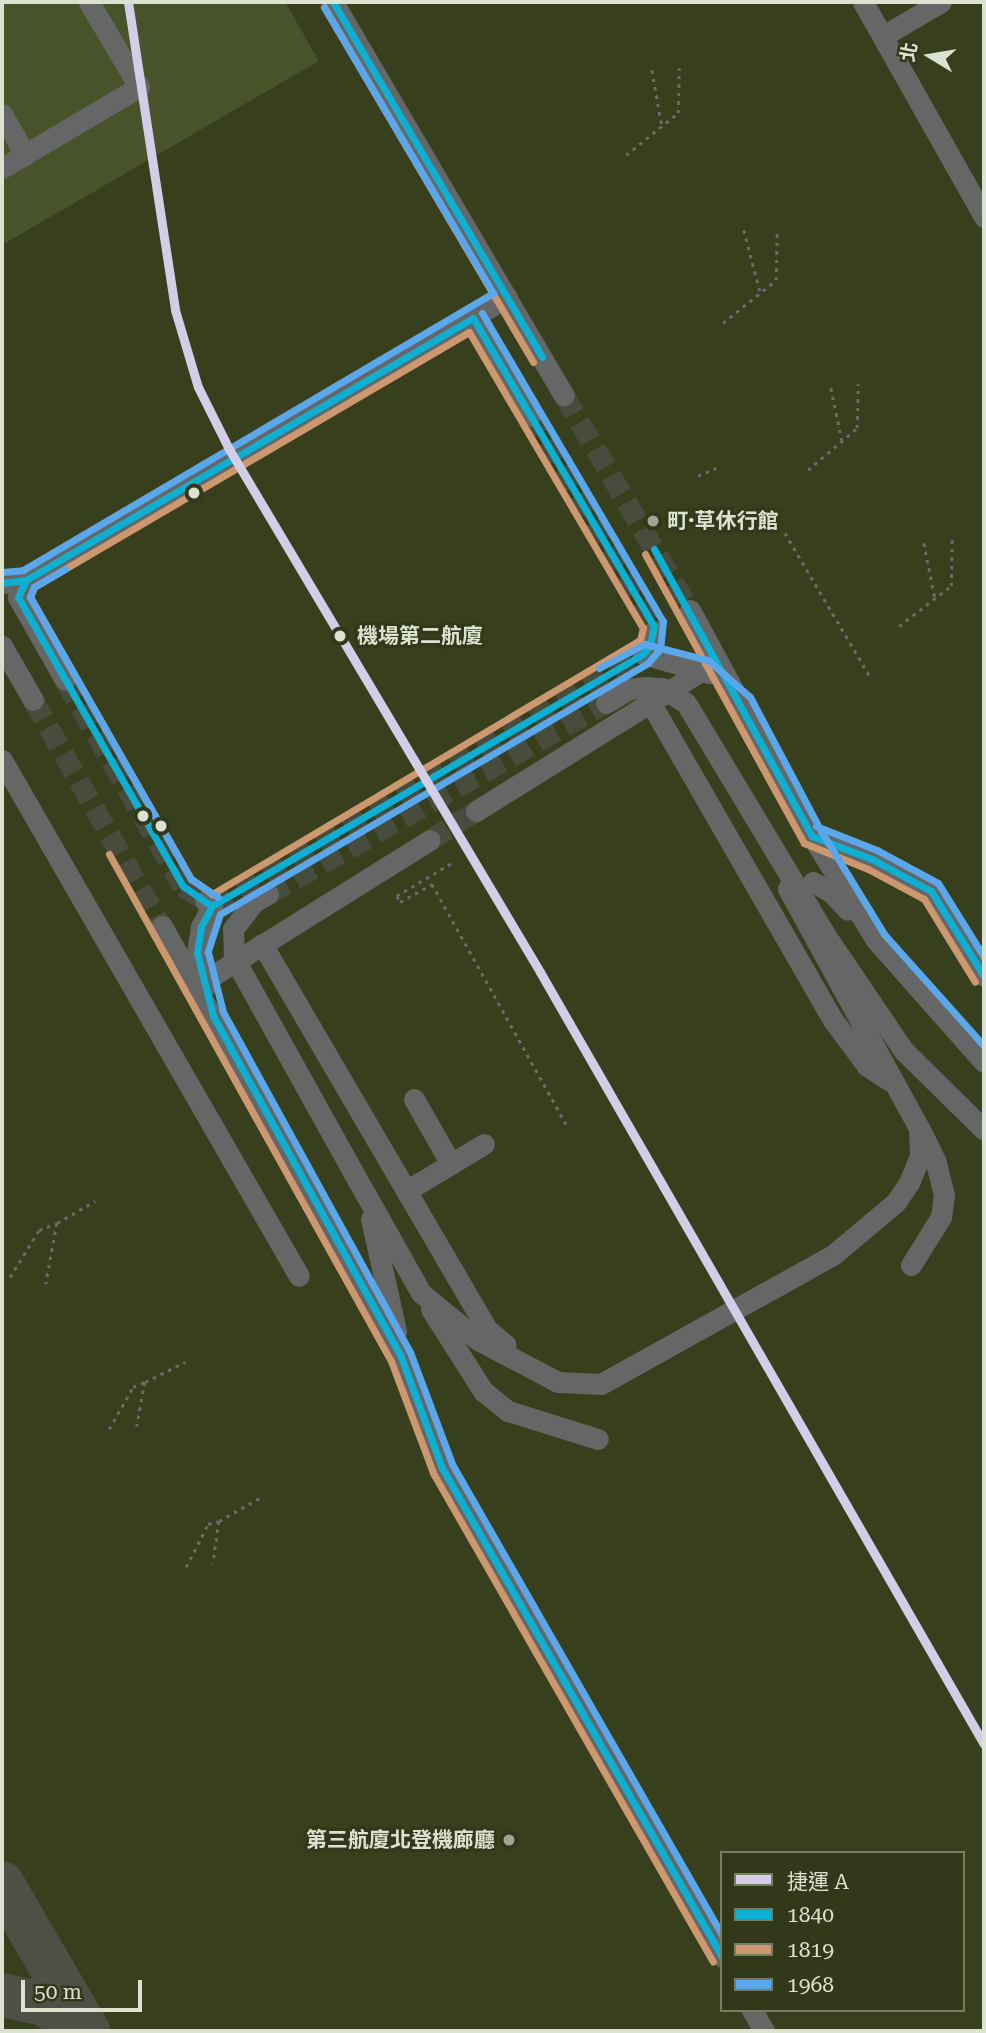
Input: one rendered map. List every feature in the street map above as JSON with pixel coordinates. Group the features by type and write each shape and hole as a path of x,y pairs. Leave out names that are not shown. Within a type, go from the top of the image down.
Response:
{"street":[{"path":"2,168 139,87 89,2"},
{"path":"333,2 564,395"},
{"path":"863,2 984,217"},
{"path":"883,36 941,2"},
{"path":"2,114 25,155"},
{"path":"2,583 26,580 507,297"},
{"path":"473,318 530,415"},
{"path":"26,580 18,597 65,680"},
{"path":"690,610 813,836 876,940"},
{"path":"654,631 643,654 704,669 743,705"},
{"path":"2,646 33,700"},
{"path":"476,811 704,669"},
{"path":"606,703 629,689 646,687 678,695 762,835 821,942 936,1162 944,1195 941,1217 911,1265"},
{"path":"650,702 832,1020 867,1066 895,1084"},
{"path":"2,760 299,1276"},
{"path":"813,836 872,859 931,891 984,976"},
{"path":"204,981 430,840"},
{"path":"813,882 832,893 984,1062"},
{"path":"268,894 254,902 233,929 234,958 421,1293 483,1391 508,1411 598,1439"},
{"path":"209,903 197,953 213,1016"},
{"path":"162,926 401,1357"},
{"path":"821,942 904,1051 984,1130"},
{"path":"262,944 488,1330 530,1364 558,1382 601,1384 833,1255 897,1202 909,1183 920,1156 919,1128"},
{"path":"414,1099 451,1164"},
{"path":"406,1191 484,1144"},
{"path":"366,1195 401,1357 442,1468 720,1954"},
{"path":"421,1293 478,1340 530,1364"},
{"path":"753,2012 764,2031"}],"path":[{"path":"626,155 678,113 679,68"},
{"path":"652,71 662,126"},
{"path":"744,230 761,292"},
{"path":"723,323 776,280 777,234"},
{"path":"808,470 858,428 858,384"},
{"path":"831,388 842,441"},
{"path":"698,476 716,468"},
{"path":"785,533 871,678"},
{"path":"899,626 951,586 952,540"},
{"path":"924,543 935,598"},
{"path":"451,864 397,896 400,902 432,884 566,1124"},
{"path":"10,1277 40,1230 96,1201"},
{"path":"46,1284 57,1223"},
{"path":"110,1429 132,1387 185,1362"},
{"path":"137,1426 145,1382"},
{"path":"186,1567 208,1524 219,1521 263,1496"},
{"path":"213,1564 219,1521"}],"shaded area":[{"path":"2,2 984,2 984,2031 2,2031"},
{"path":"2,2 285,2 319,61 2,245"}],"taxiway":[{"path":"2,1883 88,2031"},
{"path":"2,1995 44,2004 85,2031"}],"tunnel":[{"path":"564,395 690,610"},
{"path":"530,415 654,631"},
{"path":"212,906 643,654"},
{"path":"65,680 183,886 205,901"},
{"path":"33,700 162,926"},
{"path":"268,894 606,703"},
{"path":"430,840 476,811"}],"metro line":[{"name":"A","path":"128,2 175,310 198,387 229,449 540,972 984,1744"}],"transit line":[{"name":"1840","path":"333,2 542,357"},
{"name":"1819","path":"324,7 533,362"},
{"name":"1968","path":"2,572 23,570 493,293 324,7"},
{"name":"1968","path":"482,313 663,621 660,649 648,663 220,914 208,952 223,1012 410,1352 452,1464 720,1932"},
{"name":"1840","path":"473,318 654,626 650,645 643,654 212,906 201,927 197,953 213,1016 401,1357 442,1468 720,1954"},
{"name":"1840","path":"2,583 26,580 473,318"},
{"name":"1819","path":"469,332 643,628 640,640 212,894 191,879 30,597 34,587 469,332"},
{"name":"1840","path":"654,549 812,836 872,859 931,891 984,976"},
{"name":"1819","path":"645,554 804,843 868,869 924,899 975,982"},
{"name":"1968","path":"65,569 34,587 30,597 191,879 218,897"},
{"name":"1840","path":"26,580 18,597 183,886 212,906"},
{"name":"1968","path":"599,668 645,644 708,660 750,697 821,831 884,934 984,1046"},
{"name":"1968","path":"816,826 877,850 938,883 984,957"},
{"name":"1819","path":"109,854 391,1361 433,1473 713,1962"}],"place":[{"name":"町·草休行館","path":"653,521"},
{"name":"機場第二航廈","path":"340,636"},
{"name":"第三航廈北登機廊廳","path":"509,1840"}]}
